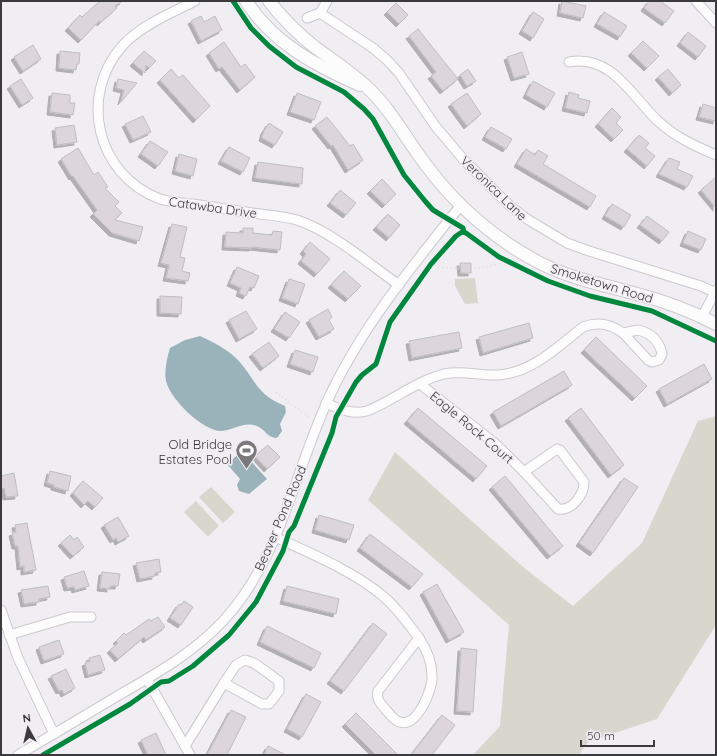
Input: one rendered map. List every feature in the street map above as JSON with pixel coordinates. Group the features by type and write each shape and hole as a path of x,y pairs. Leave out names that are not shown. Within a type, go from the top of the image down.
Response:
{"main road":[{"name":"Smoketown Road","path":"246,1 261,21 298,53 314,64 368,89"},
{"name":"Smoketown Road","path":"269,1 298,33 347,69 368,89 395,120 426,166 461,205 510,245 542,264 571,276 639,294 702,317 716,324"}],"street":[{"name":"Catawba Drive","path":"195,1 136,34 115,55 106,71 99,93 99,126 109,156 117,168 135,186 160,199 283,217 309,225 325,233 399,285"},
{"path":"307,18 320,13 327,1"},
{"path":"696,1 716,23"},
{"name":"Veronica Lane","path":"320,13 373,48 387,60 399,73 436,126 464,160 504,200 527,219 546,232 574,246 716,292"},
{"path":"569,62 584,60 604,67 627,87 654,117 674,134 691,145 716,155"},
{"name":"Beaver Pond Road","path":"18,755 147,679 187,653 222,622 252,583 275,537 326,403 345,366 363,336 399,285 461,205"},
{"path":"702,317 716,292"},
{"path":"326,403 346,412 363,412 374,408 420,384 445,374 459,373 498,375 525,368 545,357 583,327 589,324 607,324 623,334"},
{"name":"Eagle Rock Court","path":"420,384 497,445 558,509 563,510 570,506 582,493 584,488 582,479 560,450 557,449 524,472"},
{"path":"275,537 313,555 367,585 396,609 419,638 430,660 432,687 420,710 411,721 401,723 396,721 379,701 378,691 419,638"},
{"path":"1,610 9,635 31,689 54,734"},
{"path":"9,635 70,617 91,617"},
{"path":"185,746 224,683 236,665 245,660 254,663 279,680 280,685 277,695 269,704 265,705 224,683"},
{"path":"147,679 190,755"}],"path":[{"path":"500,257 508,261"},
{"path":"428,270 435,260"},
{"path":"431,264 441,268 466,268 496,265 508,261"},
{"path":"466,268 466,279"},
{"path":"276,392 309,417"}],"shaded area":[{"path":"475,278 478,303 465,304 455,286 455,279"},
{"path":"716,416 716,625 657,719 588,742 579,755 473,755 500,726 509,625 368,500 395,452 523,567 573,606 642,543 698,421"},
{"path":"211,487 235,512 223,523 199,497"},
{"path":"196,501 219,526 208,537 184,512"}],"water":[{"path":"200,336 220,346 233,355 262,391 275,401 285,406 286,412 280,424 282,431 277,438 271,437 260,427 252,425 243,425 225,431 213,429 196,419 180,404 169,388 165,377 166,364 170,348 185,340"},
{"name":"Old Bridge Estates Pool","path":"242,451 267,479 249,494 239,491 237,485 240,479 227,464"}],"building":[{"path":"100,1 123,1 115,6 117,8 100,23 99,21 81,40 68,28 80,15 82,17"},
{"path":"562,1 586,6 583,18 560,13"},
{"path":"649,1 660,1 674,11 665,23 644,8"},
{"path":"396,3 408,15 399,24 387,12"},
{"path":"533,12 544,19 533,38 522,31"},
{"path":"604,12 627,26 620,37 597,24"},
{"path":"201,16 204,22 215,16 222,30 201,41 191,21"},
{"path":"418,29 458,79 443,91 431,76 436,72 409,36"},
{"path":"688,32 706,46 698,57 680,43"},
{"path":"643,41 659,56 647,68 631,53"},
{"path":"224,42 241,67 245,64 255,77 240,90 222,67 219,69 209,53"},
{"path":"33,45 41,59 23,71 14,57"},
{"path":"60,51 80,53 79,64 77,64 76,70 59,68"},
{"path":"144,51 156,61 149,68 146,65 145,73 133,63"},
{"path":"522,52 529,74 514,78 507,57"},
{"path":"171,69 179,78 183,75 210,106 196,120 160,80"},
{"path":"468,69 476,81 467,86 460,75"},
{"path":"668,69 681,85 672,93 658,77"},
{"path":"21,79 33,98 22,105 10,86"},
{"path":"118,79 137,83 121,102 124,90 116,88"},
{"path":"533,81 555,93 547,107 526,95"},
{"path":"569,92 579,95 578,98 590,101 587,113 565,108"},
{"path":"52,93 70,95 70,103 75,103 73,115 50,112"},
{"path":"297,93 321,102 314,120 290,112"},
{"path":"467,93 481,114 467,126 451,104"},
{"path":"703,104 716,108 716,121 699,117"},
{"path":"612,108 621,117 616,123 623,130 614,139 598,124"},
{"path":"143,116 151,132 133,140 125,124"},
{"path":"327,117 350,146 353,144 363,160 348,170 333,145 331,146 315,126"},
{"path":"269,123 283,132 275,145 262,138"},
{"path":"74,125 77,142 57,145 55,128"},
{"path":"491,127 512,139 506,149 485,137"},
{"path":"639,135 649,143 645,148 655,156 647,166 627,149"},
{"path":"150,141 168,152 158,166 141,154"},
{"path":"229,147 250,158 243,172 221,161"},
{"path":"78,148 94,175 98,172 108,187 105,188 119,202 115,206 122,213 115,220 143,227 139,241 112,233 93,214 97,210 73,176 72,177 61,159"},
{"path":"526,149 535,155 538,150 548,156 543,164 596,196 590,207 517,164"},
{"path":"179,154 197,159 193,176 175,171"},
{"path":"669,158 680,162 677,169 693,176 687,187 659,174"},
{"path":"258,162 303,168 302,184 255,178"},
{"path":"716,177 716,208 701,190"},
{"path":"382,179 396,194 385,205 370,191"},
{"path":"340,190 356,203 346,215 330,203"},
{"path":"612,204 631,215 624,227 605,216"},
{"path":"388,214 400,225 389,238 376,227"},
{"path":"647,216 669,232 662,241 640,225"},
{"path":"172,224 187,227 180,257 185,258 182,271 190,273 188,281 166,278 169,265 161,263"},
{"path":"243,228 253,228 253,233 272,235 273,231 282,232 280,250 252,247 225,247 226,232 243,233"},
{"path":"688,231 706,239 701,250 683,243"},
{"path":"310,242 330,259 317,274 301,261 306,254 303,251"},
{"path":"460,263 471,263 471,273 461,273"},
{"path":"237,267 259,276 254,288 250,287 246,296 239,293 241,288 230,283"},
{"path":"344,271 361,286 348,299 331,285"},
{"path":"289,279 305,284 298,304 282,298"},
{"path":"160,296 182,297 181,314 160,313"},
{"path":"328,309 332,317 329,320 334,329 319,337 309,320"},
{"path":"246,311 257,329 239,339 229,320"},
{"path":"285,312 300,322 289,338 274,329"},
{"path":"529,323 533,338 483,353 479,337"},
{"path":"459,332 462,348 412,358 409,341"},
{"path":"596,337 647,386 635,398 584,350"},
{"path":"269,342 279,356 263,368 252,354"},
{"path":"295,350 318,357 313,372 290,364"},
{"path":"704,364 712,379 667,404 659,389"},
{"path":"564,371 572,385 501,426 493,412"},
{"path":"418,408 487,466 476,479 407,421"},
{"path":"581,408 624,465 611,475 568,418"},
{"path":"268,445 280,457 267,469 255,456"},
{"path":"50,471 71,476 68,491 54,487 54,485 47,483"},
{"path":"14,473 18,496 6,497 4,488 1,489 1,476"},
{"path":"505,476 563,546 550,556 492,487"},
{"path":"624,478 638,487 593,553 579,543"},
{"path":"83,481 103,498 95,507 88,501 84,505 73,493"},
{"path":"319,515 354,525 349,540 315,530"},
{"path":"118,517 129,536 118,542 116,538 113,540 104,525"},
{"path":"27,523 36,570 24,572 24,566 20,567 18,546 15,546 12,533 16,532 15,525"},
{"path":"370,534 423,574 412,587 360,548"},
{"path":"70,535 74,540 77,537 84,547 73,556 61,543"},
{"path":"159,559 161,572 155,573 155,576 140,579 136,563"},
{"path":"84,571 89,586 75,590 74,587 67,588 64,577"},
{"path":"102,572 120,574 118,586 110,586 110,589 100,588"},
{"path":"437,584 464,632 449,640 423,592"},
{"path":"48,586 50,597 39,599 39,602 24,604 21,590"},
{"path":"287,586 339,599 336,614 283,601"},
{"path":"184,601 193,607 181,625 170,618 179,604 181,605"},
{"path":"158,617 165,627 146,640 144,637 118,659 110,650 118,643 116,641 124,633 126,635 149,619 151,621"},
{"path":"373,623 387,634 344,691 330,681"},
{"path":"267,626 321,653 314,668 260,642"},
{"path":"59,640 64,654 44,661 39,647"},
{"path":"461,648 477,650 473,712 457,711"},
{"path":"100,655 105,670 88,675 85,663 90,661 89,658"},
{"path":"66,669 75,688 64,694 62,690 59,691 51,676"},
{"path":"306,694 321,702 302,737 287,729"},
{"path":"231,710 246,717 227,755 207,755"},
{"path":"356,713 398,755 376,755 345,724"},
{"path":"442,715 455,725 432,755 411,755"},
{"path":"156,733 166,755 148,755 141,740"},
{"path":"268,746 286,755 264,755"}],"cycle path":[{"path":"233,1 251,28 269,46 296,67 344,92 364,109 373,119 404,175 425,201 433,210 463,228 464,232"},
{"path":"43,755 130,704 161,682 169,681 193,666 229,635 256,602 283,551 289,532 294,526 332,433 336,417 356,382 376,364 390,322 431,264 456,236 462,232 466,233 499,257 548,281 590,296 652,311 716,341"}],"place":[{"name":"Old Bridge Estates Pool","path":"247,470"}]}
